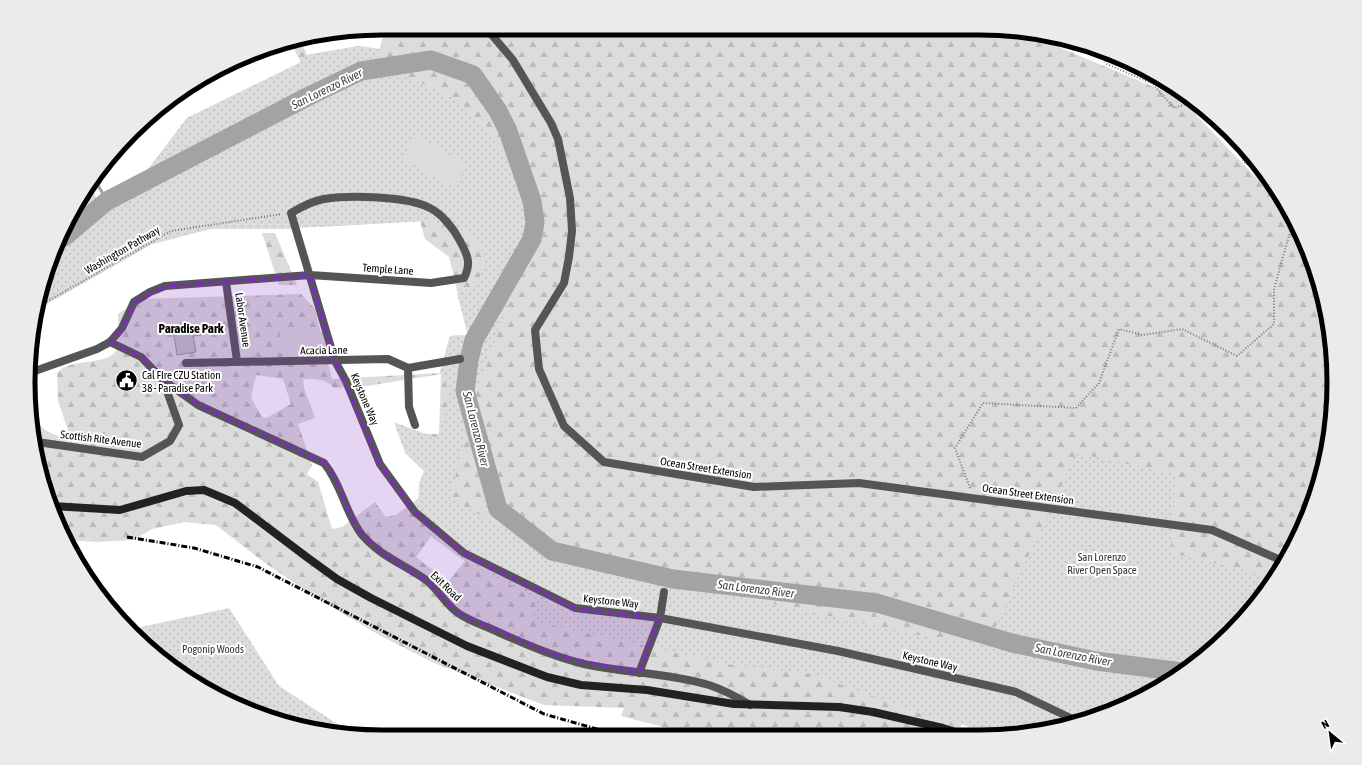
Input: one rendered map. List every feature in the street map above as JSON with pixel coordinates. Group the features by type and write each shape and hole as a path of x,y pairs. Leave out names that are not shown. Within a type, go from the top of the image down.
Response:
{"main road":[{"path":"58,506 120,510 181,492 204,490 235,503 331,575 370,598 467,646 512,665 547,677 582,685 648,690 734,704 802,705 853,709 948,730"}],"street":[{"name":"Ocean Street Extension","path":"492,35 513,60 551,123 558,139 569,190 572,231 569,258 564,283 535,330 539,369 564,426 604,462 754,487 859,482 1212,530 1278,559"},
{"name":"Temple Lane","path":"291,213 303,206 323,200 345,197 410,200 430,208 442,218 456,233 469,258 468,270 464,278 431,283 310,275"},
{"name":"Keystone Way","path":"291,213 335,361 346,382 380,464 415,512 464,553 575,608 660,618 838,651 1016,692 1070,718"},
{"path":"36,371 97,349 110,342 122,328 134,302 150,292 165,286 310,275"},
{"name":"Labor Avenue","path":"226,282 237,361"},
{"name":"Scottish Rite Avenue","path":"41,443 142,457 170,441 179,425 163,380 141,357 110,342"},
{"name":"Acacia Lane","path":"186,363 388,359 408,368"},
{"path":"415,426 409,407 408,368 460,359"},
{"name":"Exit Road","path":"163,380 198,405 324,464 333,474 352,520 362,535 376,549 393,562 427,581 458,613 496,631 554,655 583,663 682,679 709,685 729,693 750,705"},
{"path":"639,673 660,618 664,592"}],"path":[{"path":"1103,58 1107,64 1153,84 1174,108 1187,104"},
{"path":"1236,148 1245,163 1252,167"},
{"name":"Washington Pathway","path":"45,303 171,231 291,213"},
{"path":"974,498 955,448 983,403 1076,408 1099,383 1119,329 1143,335 1182,330 1237,356 1274,324 1274,289 1291,229"}],"highlighted area":[{"path":"310,275 335,361 380,464 415,512 464,553 575,608 660,618 639,673 554,655 458,613 427,581 393,562 362,535 352,520 333,474 324,463 198,405 163,380 141,357 110,342 122,328 134,302 165,286"}],"green space":[{"name":"San Lorenzo River Open Space","path":"383,35 1002,36 1047,42 1176,97 1183,101 1270,192 1301,250 1315,293 1324,337 1326,360 1327,382 1324,428 1309,494 1291,536 1268,576 1241,612 1209,644 1173,671 1133,694 1091,712 1025,727 980,730 976,730 962,724 959,730 675,730 621,716 624,708 544,705 434,663 381,636 315,597 265,563 216,525 184,522 152,529 133,540 97,542 73,540 53,494 42,450 38,423 45,430 65,440 68,430 58,401 57,373 63,368 71,365 98,360 113,355 118,346 118,314 141,299 301,294 315,309 332,379 440,373 450,336 468,335 449,257 425,239 420,221 319,227 311,198 294,229 210,229 152,244 44,305 53,271 61,250 93,191 97,200 139,181 187,118 301,63 293,47 303,45 307,55 358,46 380,49","holes":["441,374 439,434 409,434 421,468 424,471 419,484 419,498 396,515 386,517 375,502 342,527 332,529 318,482 307,474 312,465 298,424 315,418 304,388 303,379 316,379 327,382 334,388 367,386","256,375 283,379 291,404 268,417 263,418 251,398","431,536 465,561 448,582 416,557"]},
{"name":"San Lorenzo River Open Space","path":"358,46 380,49 374,74 410,78 458,100 521,173 527,253 475,394 450,499 563,559 942,640 990,639 1076,453 1175,474 1171,553 1252,572 1265,580 1241,612 1209,644 1173,671 1153,683 1112,704 1091,712 1047,723 1002,729 979,730 962,723 927,716 812,674 733,665 530,621 538,600 458,556 431,536 418,513 419,484 424,471 405,453 394,422 437,438 446,413 448,405 447,389 440,372 450,336 468,335 457,294 469,289 481,275 484,264 484,252 473,238 459,228 451,224 427,221 296,228 210,229 152,244 44,305 53,271 61,250 84,206 140,180 187,118 301,62 307,55"},
{"path":"416,135 467,165 454,188 402,158"},
{"path":"262,233 275,233 297,285 279,285"},
{"path":"280,331 328,332 328,354 279,353"},
{"name":"Pogonip Woods","path":"229,608 279,686 343,728 315,723 271,712 229,694 189,671 153,644 137,628"}],"building":[{"path":"199,325 201,335 193,336 196,352 177,355 173,329"},
{"name":"Cal FIre CZU Station 38 - Paradise Park","path":"130,374 135,384 123,389 119,378"}],"waterway":[{"name":"San Lorenzo River","path":"69,233 107,201 309,96 361,71 431,60 473,75 498,111 508,131 532,201 535,222 532,239 474,340 469,360 465,391 498,509 552,551 673,579 877,603 1012,643 1096,661 1173,671"},
{"path":"97,184 107,201"}],"railway":[{"path":"127,537 194,548 258,567 544,714 600,730"}],"place":[{"name":"Cal FIre CZU Station 38 - Paradise Park","path":"127,381"}],"district":[{"name":"Paradise Park","path":"191,328"}]}
